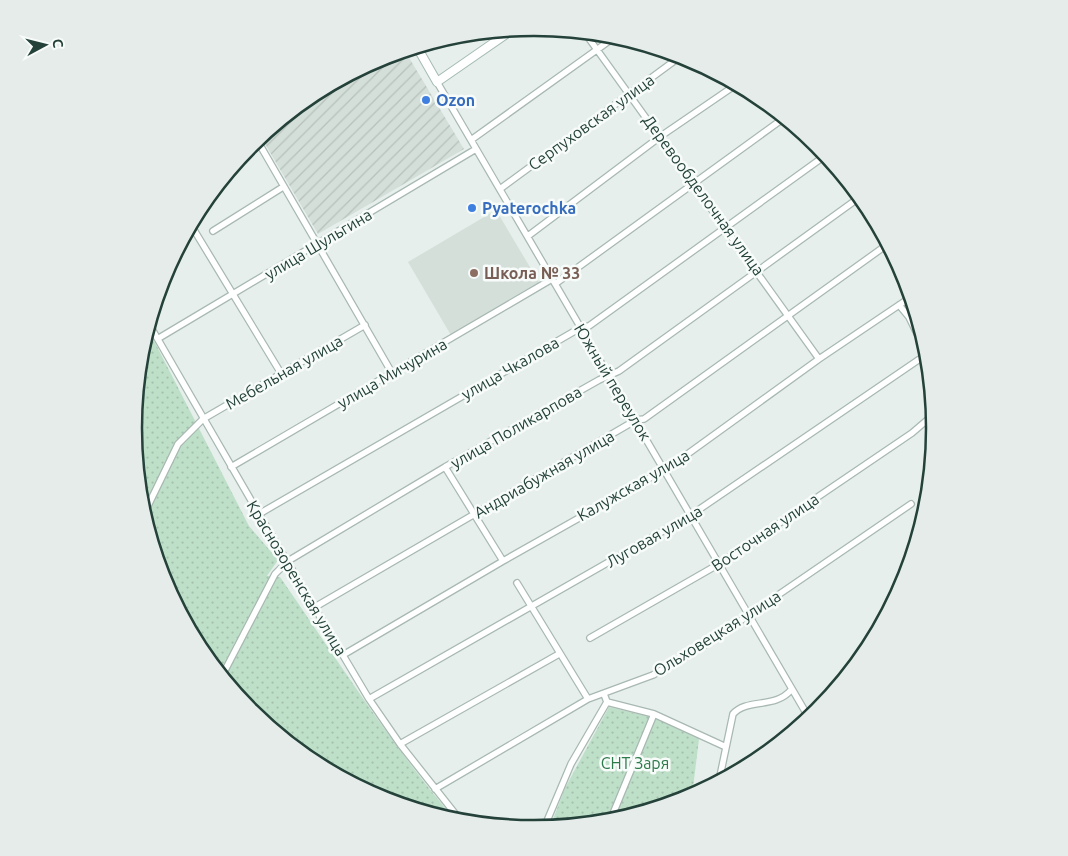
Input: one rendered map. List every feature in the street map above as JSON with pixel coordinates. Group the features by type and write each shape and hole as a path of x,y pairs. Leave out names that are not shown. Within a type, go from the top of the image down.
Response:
{"main road":[{"path":"437,82 501,38"},
{"name":"Южный переулок","path":"421,53 437,82"}],"street":[{"name":"Деревообделочная улица","path":"592,41 758,270 820,359"},
{"path":"471,140 606,43"},
{"name":"Серпуховская улица","path":"500,189 673,62"},
{"name":"Южный переулок","path":"437,82 805,711"},
{"path":"528,236 661,136 730,89"},
{"name":"улица Мичурина","path":"231,467 392,373 554,282 778,122"},
{"path":"261,147 392,373"},
{"name":"улица Шульгина","path":"159,338 476,149"},
{"name":"улица Чкалова","path":"259,514 580,328 589,326 819,160"},
{"path":"213,231 283,187"},
{"name":"улица Поликарпова","path":"226,669 275,574 288,561 445,467 620,371 854,202"},
{"path":"195,232 282,375"},
{"name":"Андриабужная улица","path":"315,608 636,420 644,420 882,249"},
{"name":"Калужская улица","path":"343,655 503,560 665,470 820,359 905,301"},
{"path":"899,305 909,318"},
{"name":"Мебельная улица","path":"150,502 178,444 203,419 282,375 365,325"},
{"name":"Краснозоренская улица","path":"155,332 231,467 370,699 400,744 448,810"},
{"name":"Луговая улица","path":"370,699 691,515 919,359"},
{"name":"Восточная улица","path":"590,638 719,564 912,433 926,421"},
{"path":"445,467 503,560"},
{"name":"Ольховецкая улица","path":"435,790 588,699 653,675 708,642 911,504"},
{"path":"517,583 588,699"},
{"path":"400,744 559,654"},
{"path":"722,771 734,714 739,707 781,699 792,690"},
{"path":"604,694 607,702"},
{"path":"607,702 654,714 726,747"},
{"path":"548,819 571,764 607,702"},
{"path":"614,811 654,714"}],"shaded area":[{"path":"409,57 464,149 318,234 265,144 316,102 361,77"},
{"name":"Школа № 33","path":"496,210 540,284 452,337 408,262"}],"green space":[{"path":"153,339 249,526 278,560 267,576 280,577 387,732 446,809 408,799 384,790 316,754 276,723 257,705 239,686 208,646 172,578 163,554 150,504 143,454 142,428 146,377"},
{"name":"СНТ Заря","path":"609,707 655,718 699,739 693,786 660,799 610,812 553,819 565,788"}],"place":[{"name":"Ozon","path":"426,100"},
{"name":"Pyaterochka","path":"472,208"},
{"name":"Школа № 33","path":"474,273"}]}
